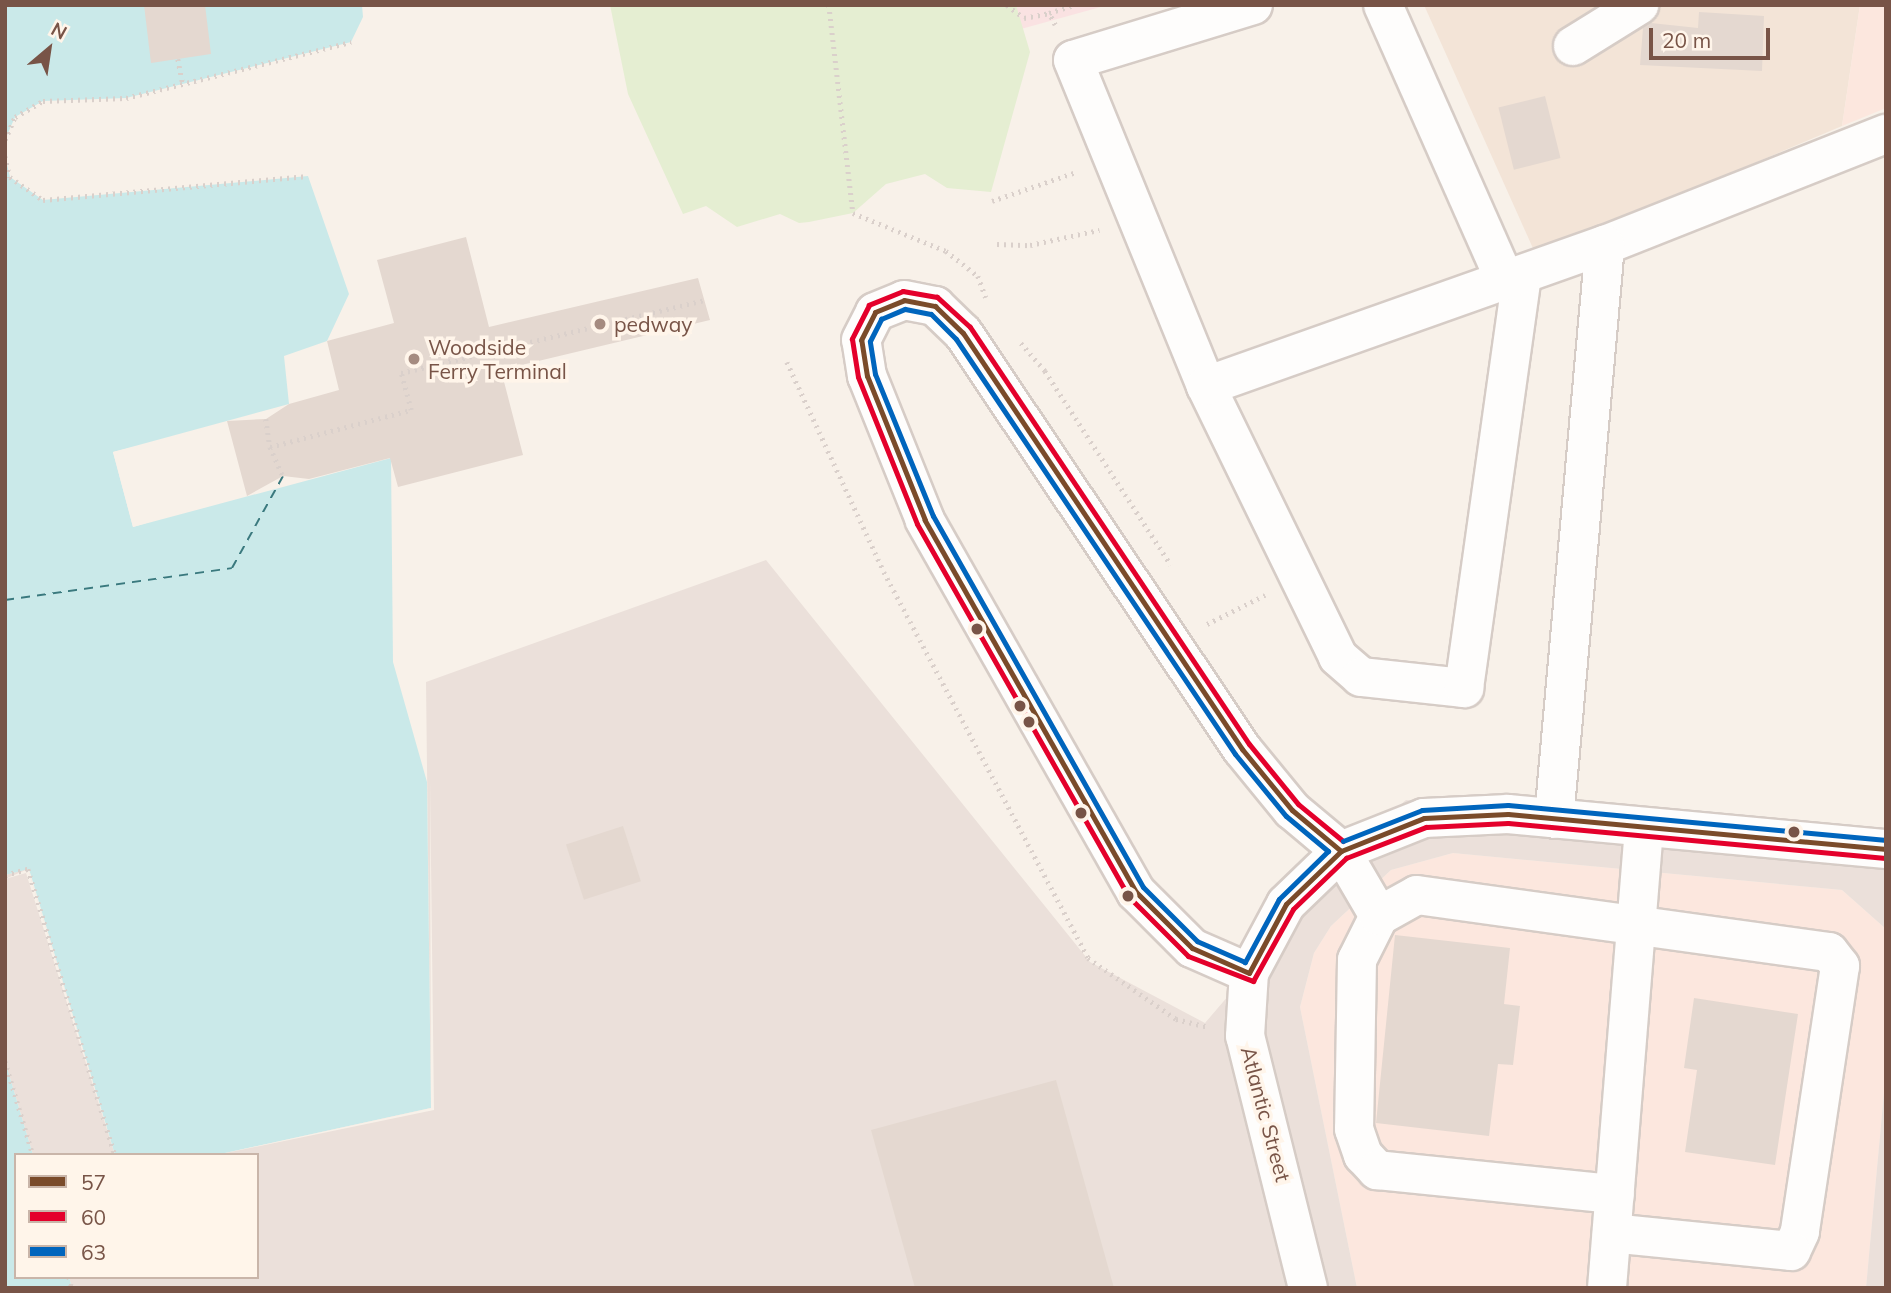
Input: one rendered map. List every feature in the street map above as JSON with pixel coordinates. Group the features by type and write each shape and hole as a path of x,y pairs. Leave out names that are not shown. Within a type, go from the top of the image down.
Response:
{"street":[{"path":"1253,5 1073,60 1206,386 1338,657 1362,677 1464,688 1513,278 1383,5"},
{"path":"1573,46 1639,5"},
{"path":"1206,386 1605,245 1886,134"},
{"path":"1554,819 1605,245"},
{"path":"1249,973 1192,948 1136,892 938,544 867,376 862,340 875,312 904,300 935,306 963,334 1242,749 1292,810 1341,851 1379,916"},
{"name":"Atlantic Street","path":"1308,1288 1245,1036 1249,973 1286,904 1341,851 1424,818 1508,814 1886,849"},
{"path":"1607,1288 1644,827"},
{"path":"1612,1233 1791,1251 1800,1232 1840,966 1829,952 1636,923 1417,895 1379,916 1357,960 1353,1129 1363,1155 1377,1170 1615,1194"}],"path":[{"path":"829,5 853,214 946,251 978,276 990,306"},
{"path":"1007,5 1024,18 1049,13"},
{"path":"5,140 15,117 43,101 127,98 351,42"},
{"path":"178,59 183,84"},
{"path":"5,156 9,177 43,200 308,176"},
{"path":"992,201 1114,162"},
{"path":"997,244 1030,246 1140,225"},
{"path":"270,447 411,410 401,373 704,300"},
{"path":"787,362 884,572 1088,958 1176,1019 1245,1036"},
{"path":"266,419 270,447 284,476"},
{"path":"1206,624 1300,579"},
{"path":"5,875 29,869 114,1153"},
{"path":"5,1061 32,1153"}],"shaded area":[{"path":"1016,5 1108,5 1021,29"},
{"path":"1424,5 1860,5 1842,126 1536,255"},
{"path":"1860,5 1886,5 1886,108 1842,126"},
{"path":"766,560 1090,962 1205,1023 1241,981 1300,891 1406,800 1886,853 1886,929 1842,890 1453,853 1391,870 1331,926 1314,953 1300,1007 1357,1288 72,1288 70,1279 259,1279 259,1153 225,1153 431,1108 426,682"},
{"path":"1453,853 1842,890 1886,929 1886,1071 1866,1288 1357,1288 1300,1007 1314,953 1331,926 1391,870"},
{"path":"28,869 114,1153 32,1153 5,1061 5,875"},
{"path":"1886,1071 1886,1288 1866,1288"}],"green space":[{"path":"610,5 1016,5 1030,52 991,192 947,188 925,174 886,184 853,213 809,222 799,223 780,214 737,227 706,206 683,214 628,94"}],"water":[{"path":"5,5 362,5 363,17 351,42 126,98 43,101 15,117 5,140"},
{"path":"5,156 10,177 43,200 308,176 349,294 327,341 284,356 289,404 113,452 133,527 391,458 393,662 427,782 431,1108 225,1153 114,1153 29,869 5,875"},
{"path":"5,1061 32,1153 14,1153 14,1279 70,1279 72,1288 5,1288"}],"pier":[{"path":"243,420 117,454 136,522 259,489 133,527 113,452"},
{"path":"430,780 434,1110 225,1153 431,1108"},
{"path":"28,869 114,1153 26,873 5,879"}],"building":[{"path":"144,5 205,5 211,54 151,63"},
{"path":"1699,12 1764,16 1762,71 1640,65 1643,28 1651,23 1698,28"},
{"path":"1545,96 1560,158 1514,170 1498,108"},
{"name":"Woodside Ferry Terminal","path":"466,237 489,327 698,278 710,320 501,370 523,455 398,487 390,458 309,479 283,476 247,496 227,421 266,419 289,404 339,390 327,341 394,323 377,260"},
{"path":"623,826 641,881 584,900 566,845"},
{"path":"1395,935 1510,948 1504,1004 1520,1006 1513,1065 1498,1064 1489,1136 1376,1123"},
{"path":"1694,998 1798,1014 1775,1165 1685,1152 1697,1070 1684,1068"},
{"path":"1056,1080 1114,1288 915,1288 871,1130"}],"ferry route":[{"path":"5,600 232,568 283,476"}],"transit line":[{"name":"60","path":"1343,841 1298,804 1249,744 970,327 937,297 903,291 869,305 852,339 858,377 917,524 1128,896 1188,956 1253,981 1293,909 1346,858 1426,827 1508,823 1885,858"},
{"name":"57","path":"904,300 935,306 963,333 1242,749 1292,810 1341,851 1286,904 1249,973 1192,948 1136,892 925,520 867,376 861,340 875,312 904,300"},
{"name":"63","path":"905,309 931,314 956,339 1235,754 1286,816 1328,851 1279,899 1245,962 1197,941 1143,887 933,516 875,374 870,341 881,319 905,309"},
{"name":"63","path":"1343,841 1422,810 1508,805 1886,840"},
{"name":"57","path":"1341,851 1424,818 1508,814 1886,849"}],"place":[{"name":"pedway","path":"600,324"},
{"name":"Woodside Ferry Terminal","path":"414,359"}]}
